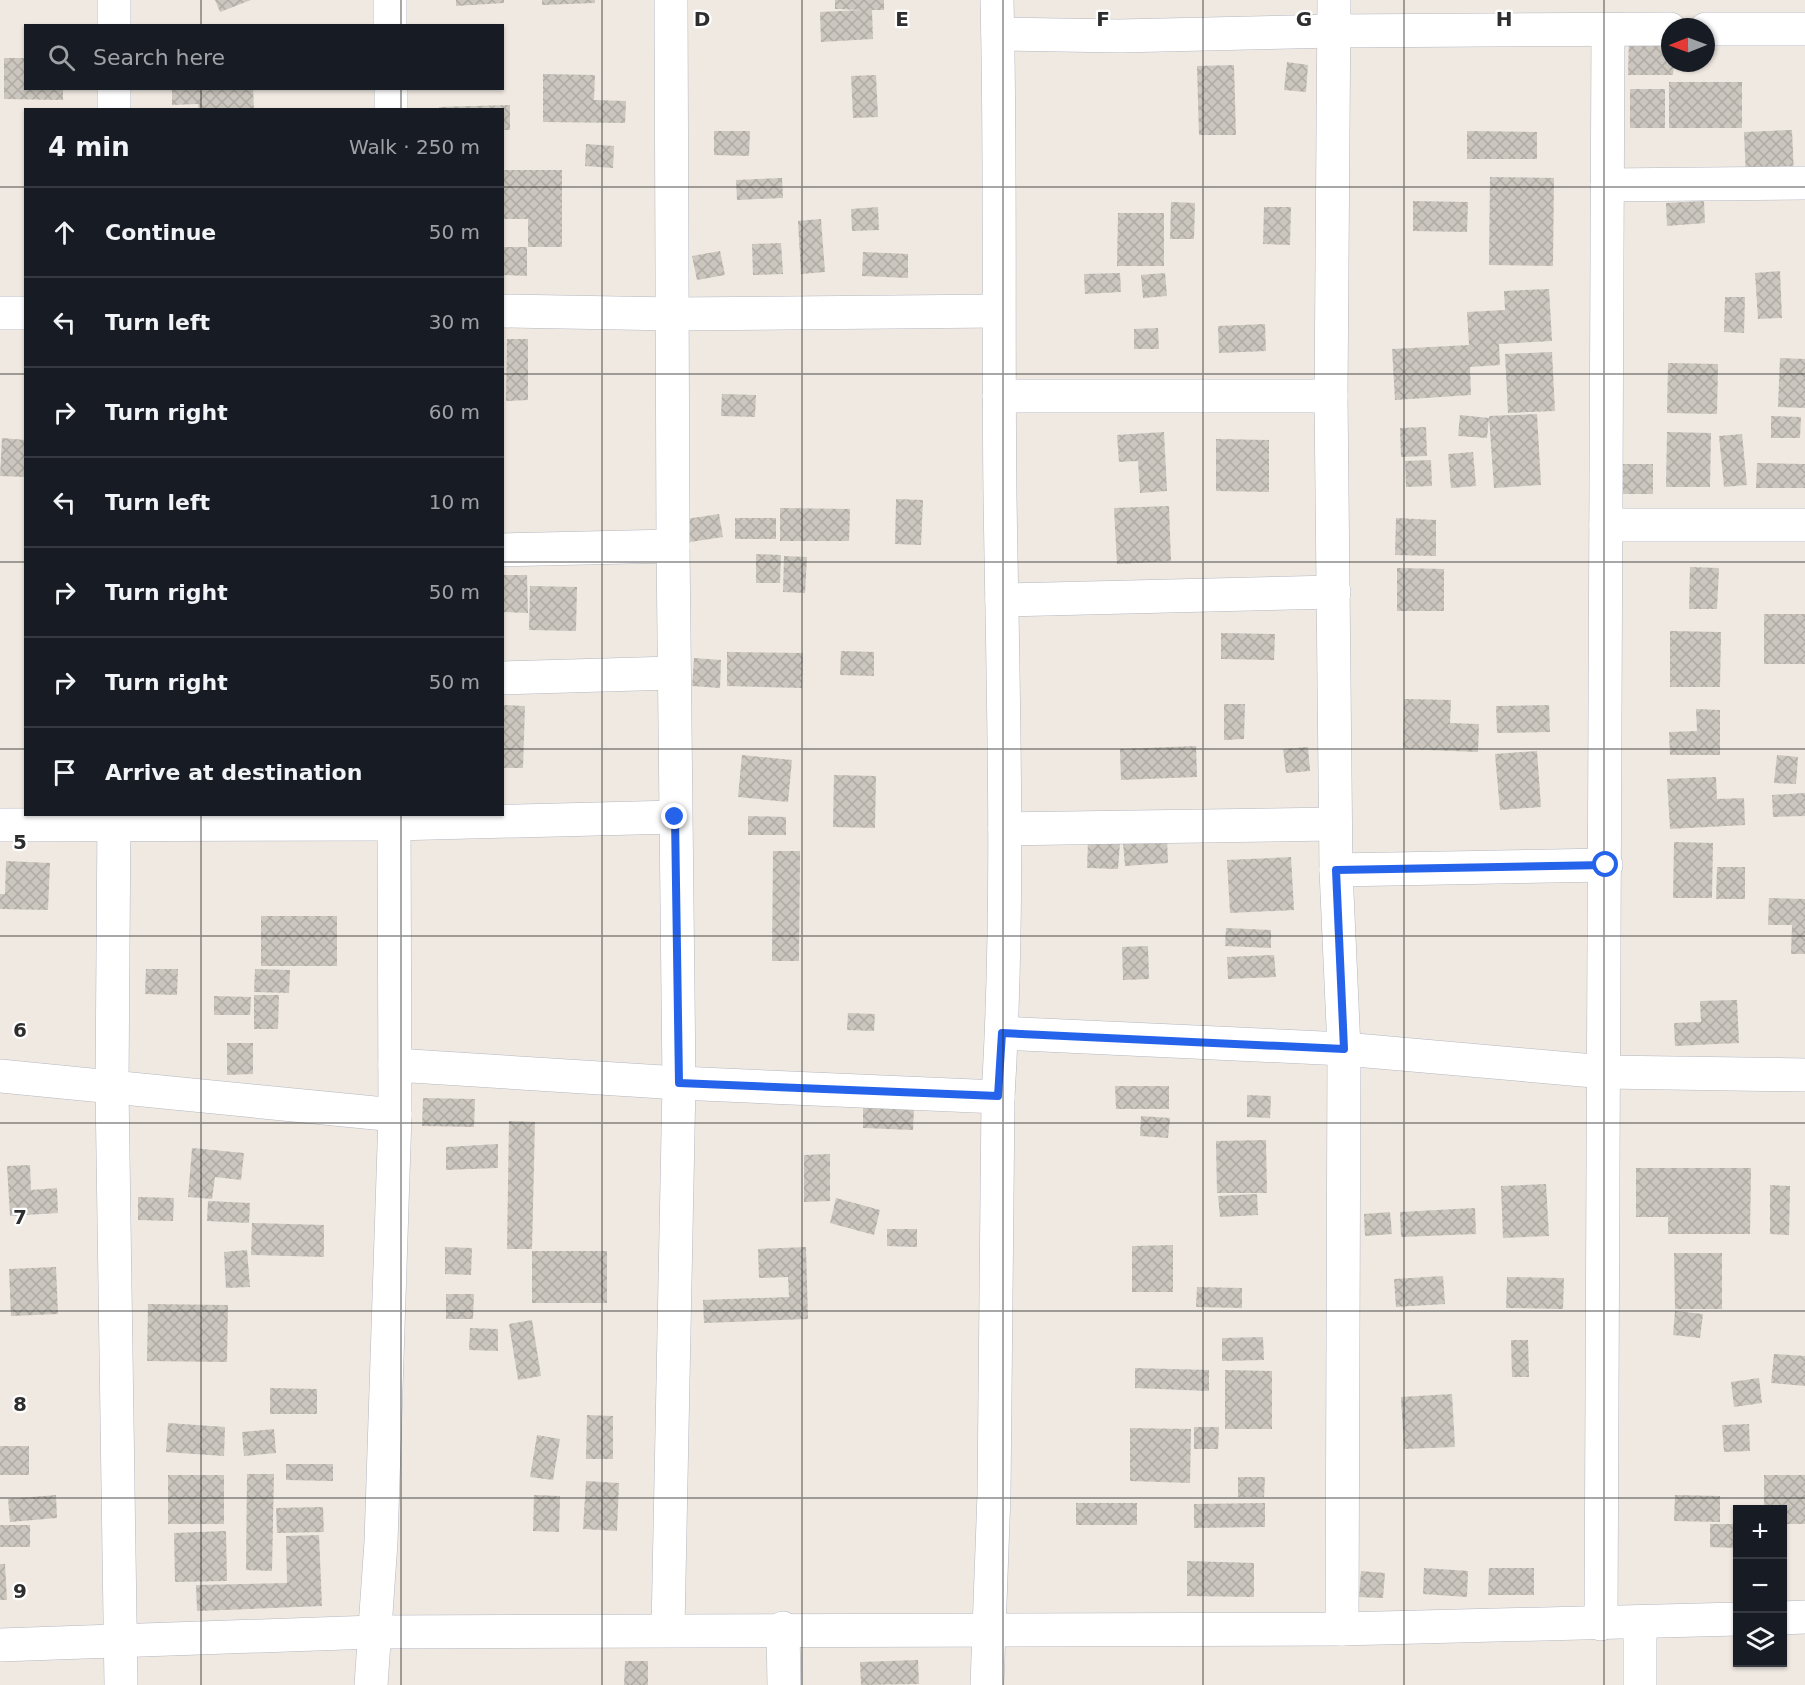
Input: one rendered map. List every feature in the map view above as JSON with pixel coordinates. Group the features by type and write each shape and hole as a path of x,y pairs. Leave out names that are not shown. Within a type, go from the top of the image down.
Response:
{"street":[{"path":"114,0 114,24"},
{"path":"390,0 390,24"},
{"path":"668,1629 679,1083 675,817 671,0"},
{"path":"987,1685 994,1494 998,1096 1002,1033 1005,829 998,311 997,0"},
{"path":"998,34 1119,36 1334,15 1608,30 1661,30"},
{"path":"1334,15 1331,396 1335,824 1344,1049 1342,1629"},
{"path":"1715,29 1805,29"},
{"path":"1601,1624 1608,30"},
{"path":"114,90 114,108"},
{"path":"391,90 391,108"},
{"path":"1607,185 1805,183"},
{"path":"504,312 674,314 998,311"},
{"path":"0,313 24,313"},
{"path":"999,396 1331,396"},
{"path":"1606,525 1805,525"},
{"path":"504,550 673,546"},
{"path":"1002,600 1334,592"},
{"path":"504,678 674,673"},
{"path":"0,825 114,819 675,817"},
{"path":"114,819 112,1087 121,1685"},
{"path":"371,1685 381,1542 396,1115 394,819"},
{"path":"1005,829 1335,824"},
{"path":"1336,870 1606,865"},
{"path":"1002,1033 1344,1049 1605,1072 1805,1075"},
{"path":"395,1065 679,1083 998,1096"},
{"path":"0,1076 396,1115"},
{"path":"1787,1618 1805,1617"},
{"path":"0,1645 375,1632 783,1628 1342,1629 1733,1619"},
{"path":"1640,1622 1640,1685"},
{"path":"783,1628 784,1685"}],"building":[{"path":"215,0 251,0 220,12"},
{"path":"456,0 504,0 504,3 456,6"},
{"path":"542,0 595,0 595,3 542,5"},
{"path":"835,0 884,0 884,10 872,10 873,39 821,42 820,12 862,10 835,9"},
{"path":"1629,34 1661,34 1661,72 1673,72 1673,75 1628,75"},
{"path":"4,58 24,58 24,90 63,90 63,100 4,99"},
{"path":"1287,62 1308,65 1306,92 1284,90"},
{"path":"1234,65 1236,135 1199,135 1197,66"},
{"path":"543,74 595,75 594,100 626,101 625,123 543,122"},
{"path":"876,75 878,117 853,118 851,76"},
{"path":"1669,82 1742,82 1742,128 1669,128"},
{"path":"1630,89 1665,89 1665,128 1630,128"},
{"path":"172,90 253,90 254,108 199,108 198,104 172,105"},
{"path":"510,105 510,130 504,130 504,108 439,107"},
{"path":"1792,130 1795,197 1747,199 1744,132"},
{"path":"714,131 750,131 749,156 714,155"},
{"path":"1467,131 1537,132 1537,159 1467,159"},
{"path":"586,144 614,146 613,168 585,166"},
{"path":"504,170 562,170 562,247 528,247 528,219 504,219"},
{"path":"1490,177 1554,178 1553,266 1489,265"},
{"path":"782,178 783,198 737,200 736,180"},
{"path":"1413,201 1468,202 1467,232 1413,231"},
{"path":"1704,201 1705,223 1667,226 1666,203"},
{"path":"1171,202 1195,203 1194,239 1170,239"},
{"path":"878,207 879,230 852,231 851,209"},
{"path":"1264,207 1291,207 1290,245 1263,244"},
{"path":"1118,213 1164,213 1164,266 1117,266"},
{"path":"821,219 825,272 801,274 798,221"},
{"path":"781,243 783,274 753,275 752,244"},
{"path":"504,247 527,247 527,276 504,275"},
{"path":"720,251 725,275 697,280 692,256"},
{"path":"863,252 908,254 908,278 862,276"},
{"path":"1780,271 1782,318 1758,319 1755,273"},
{"path":"1120,273 1121,292 1085,294 1084,274"},
{"path":"1165,273 1167,296 1143,298 1141,275"},
{"path":"1549,289 1552,341 1499,344 1500,365 1470,367 1471,395 1395,400 1392,349 1469,345 1467,312 1505,310 1504,291"},
{"path":"1725,297 1745,297 1744,333 1724,332"},
{"path":"1265,324 1266,351 1219,353 1218,326"},
{"path":"1158,328 1159,349 1134,349 1134,329"},
{"path":"507,339 528,339 528,400 506,401"},
{"path":"1552,352 1555,411 1508,413 1505,354"},
{"path":"1780,358 1805,359 1805,408 1778,407"},
{"path":"1668,363 1718,364 1717,414 1667,413"},
{"path":"722,394 756,395 755,417 721,416"},
{"path":"1537,414 1541,485 1494,488 1489,416"},
{"path":"1460,415 1489,418 1487,438 1458,436"},
{"path":"1771,416 1801,417 1800,438 1771,438"},
{"path":"1426,427 1427,456 1401,457 1400,428"},
{"path":"1164,432 1167,491 1140,493 1138,461 1119,462 1117,435"},
{"path":"1667,432 1711,433 1710,487 1666,487"},
{"path":"1742,434 1747,485 1724,487 1719,436"},
{"path":"2,438 24,440 24,477 0,476"},
{"path":"1216,439 1269,440 1269,492 1216,491"},
{"path":"1473,452 1476,486 1451,488 1448,454"},
{"path":"1431,460 1432,486 1406,487 1405,461"},
{"path":"1757,463 1805,464 1805,488 1756,488"},
{"path":"1616,464 1653,464 1653,494 1616,494"},
{"path":"896,499 923,500 921,545 895,544"},
{"path":"1169,506 1171,561 1117,564 1114,508"},
{"path":"780,508 850,509 849,541 780,541"},
{"path":"719,514 723,537 690,542 686,519"},
{"path":"735,518 776,518 776,539 735,539"},
{"path":"1396,518 1436,520 1436,556 1395,555"},
{"path":"756,554 781,555 780,583 756,583"},
{"path":"784,556 807,557 805,593 783,592"},
{"path":"1690,567 1719,568 1717,609 1689,609"},
{"path":"1397,568 1444,569 1444,611 1397,611"},
{"path":"504,575 527,575 528,613 504,612"},
{"path":"530,586 577,587 576,631 529,630"},
{"path":"1764,614 1805,614 1805,664 1764,664"},
{"path":"1670,631 1721,632 1720,687 1670,687"},
{"path":"1221,633 1275,634 1274,660 1221,659"},
{"path":"841,651 874,652 874,676 840,675"},
{"path":"727,652 803,653 802,688 727,686"},
{"path":"694,658 721,660 720,688 692,686"},
{"path":"1404,699 1451,700 1450,723 1479,724 1478,752 1403,749"},
{"path":"1224,704 1245,704 1244,739 1224,740"},
{"path":"504,705 525,706 523,768 504,768"},
{"path":"1549,705 1550,732 1497,733 1496,706"},
{"path":"1696,709 1720,710 1720,755 1670,755 1669,732 1697,731"},
{"path":"1196,746 1197,777 1121,780 1120,749"},
{"path":"1308,747 1310,771 1286,773 1283,749"},
{"path":"1537,751 1541,807 1500,810 1495,754"},
{"path":"742,755 792,760 788,802 738,797"},
{"path":"1777,755 1798,757 1796,784 1774,783"},
{"path":"834,775 876,776 875,828 833,827"},
{"path":"1716,777 1717,799 1744,798 1745,825 1670,829 1667,779"},
{"path":"1805,793 1805,816 1773,817 1772,795"},
{"path":"748,816 786,817 786,835 748,835"},
{"path":"1167,839 1168,863 1125,866 1123,843"},
{"path":"1088,841 1120,843 1118,869 1087,868"},
{"path":"1674,842 1713,843 1712,898 1673,898"},
{"path":"773,851 800,851 799,961 772,961"},
{"path":"1291,857 1294,910 1230,913 1227,860"},
{"path":"6,861 50,863 48,910 0,909 0,894 5,894"},
{"path":"1717,867 1745,867 1745,899 1716,899"},
{"path":"1769,898 1805,899 1805,954 1791,954 1792,925 1768,925"},
{"path":"261,916 337,916 337,966 261,966"},
{"path":"1226,928 1271,930 1271,948 1225,946"},
{"path":"1148,946 1149,979 1123,980 1122,947"},
{"path":"1274,955 1276,977 1228,979 1227,957"},
{"path":"146,969 178,969 177,995 145,994"},
{"path":"255,969 290,970 289,993 254,992"},
{"path":"254,995 279,995 278,1029 254,1029"},
{"path":"214,996 251,997 250,1015 214,1015"},
{"path":"1737,1000 1739,1043 1675,1046 1674,1023 1701,1022 1700,1001"},
{"path":"848,1013 875,1014 874,1031 847,1030"},
{"path":"227,1043 253,1043 253,1074 227,1075"},
{"path":"1115,1086 1169,1086 1169,1109 1116,1109"},
{"path":"1247,1095 1271,1096 1270,1118 1247,1117"},
{"path":"423,1098 475,1099 474,1127 422,1126"},
{"path":"863,1105 914,1107 913,1130 863,1128"},
{"path":"1141,1116 1170,1118 1168,1138 1140,1136"},
{"path":"509,1121 535,1122 532,1249 507,1249"},
{"path":"1266,1140 1267,1193 1217,1193 1216,1141"},
{"path":"498,1144 498,1168 446,1170 446,1147"},
{"path":"192,1148 244,1153 241,1180 215,1177 212,1199 188,1197"},
{"path":"830,1154 830,1201 804,1202 804,1155"},
{"path":"30,1165 31,1190 57,1188 58,1213 10,1216 7,1166"},
{"path":"1636,1168 1751,1168 1750,1234 1668,1234 1668,1217 1636,1217"},
{"path":"1546,1184 1549,1236 1503,1238 1501,1186"},
{"path":"1770,1185 1790,1186 1789,1235 1770,1234"},
{"path":"1257,1194 1258,1215 1220,1217 1218,1196"},
{"path":"138,1197 174,1198 173,1221 138,1220"},
{"path":"836,1198 880,1210 874,1235 830,1223"},
{"path":"208,1201 250,1203 249,1223 207,1221"},
{"path":"1475,1208 1476,1234 1401,1237 1400,1212"},
{"path":"1390,1212 1392,1234 1365,1236 1364,1214"},
{"path":"252,1223 324,1225 324,1257 251,1255"},
{"path":"887,1229 917,1229 917,1247 887,1246"},
{"path":"1173,1245 1173,1292 1132,1292 1132,1246"},
{"path":"445,1247 472,1248 471,1275 445,1274"},
{"path":"806,1247 808,1319 704,1323 703,1300 789,1297 788,1277 759,1278 758,1249"},
{"path":"247,1250 250,1287 226,1288 224,1252"},
{"path":"532,1251 607,1251 607,1303 532,1303"},
{"path":"1674,1253 1722,1253 1722,1309 1675,1309"},
{"path":"56,1267 58,1314 11,1316 9,1269"},
{"path":"1443,1276 1445,1304 1396,1307 1394,1279"},
{"path":"1507,1277 1564,1278 1563,1309 1506,1308"},
{"path":"1197,1287 1242,1288 1242,1308 1196,1307"},
{"path":"446,1294 474,1294 473,1319 446,1319"},
{"path":"148,1304 228,1305 227,1362 147,1361"},
{"path":"1675,1311 1703,1314 1700,1338 1673,1335"},
{"path":"532,1320 541,1376 518,1380 509,1324"},
{"path":"470,1328 498,1329 498,1351 469,1350"},
{"path":"1263,1337 1264,1360 1222,1361 1222,1338"},
{"path":"1511,1340 1528,1340 1529,1377 1512,1377"},
{"path":"1774,1354 1805,1356 1805,1386 1771,1383"},
{"path":"1135,1368 1209,1370 1209,1391 1135,1388"},
{"path":"1225,1370 1272,1371 1272,1429 1225,1429"},
{"path":"1759,1378 1762,1403 1734,1407 1731,1382"},
{"path":"270,1388 317,1389 317,1414 270,1414"},
{"path":"1452,1394 1455,1447 1404,1449 1401,1397"},
{"path":"587,1415 613,1416 613,1459 586,1459"},
{"path":"168,1423 225,1427 224,1456 166,1452"},
{"path":"1749,1424 1750,1451 1724,1452 1722,1425"},
{"path":"1194,1427 1219,1427 1218,1449 1194,1449"},
{"path":"1130,1428 1191,1429 1190,1483 1130,1481"},
{"path":"274,1429 276,1453 244,1456 242,1432"},
{"path":"537,1435 560,1439 553,1480 530,1477"},
{"path":"0,1446 29,1446 29,1475 0,1475"},
{"path":"286,1464 333,1464 333,1481 286,1480"},
{"path":"247,1474 274,1474 272,1571 246,1570"},
{"path":"168,1475 224,1475 224,1524 168,1524"},
{"path":"1764,1475 1805,1475 1805,1524 1787,1524 1787,1505 1764,1505"},
{"path":"1238,1477 1265,1477 1264,1497 1238,1497"},
{"path":"586,1481 619,1483 617,1531 583,1529"},
{"path":"56,1495 57,1518 10,1522 8,1499"},
{"path":"534,1495 560,1496 559,1532 533,1531"},
{"path":"1675,1495 1720,1496 1720,1522 1674,1521"},
{"path":"1076,1503 1137,1503 1137,1525 1076,1525"},
{"path":"1265,1503 1265,1527 1194,1528 1194,1504"},
{"path":"323,1507 324,1532 277,1533 276,1508"},
{"path":"1710,1524 1733,1524 1733,1548 1710,1547"},
{"path":"0,1525 30,1525 30,1547 0,1547"},
{"path":"226,1531 227,1581 175,1582 174,1533"},
{"path":"319,1535 322,1606 197,1611 196,1585 287,1583 286,1536"},
{"path":"1187,1561 1254,1563 1254,1597 1187,1596"},
{"path":"0,1564 5,1564 7,1600 0,1600"},
{"path":"1424,1568 1468,1571 1467,1597 1423,1594"},
{"path":"1489,1568 1534,1568 1534,1595 1488,1595"},
{"path":"1361,1571 1385,1573 1383,1598 1359,1597"},
{"path":"918,1660 919,1684 861,1685 860,1662"},
{"path":"625,1661 648,1661 648,1685 624,1685"}],"route":[{"path":"675,817 679,1083 998,1096 1002,1033 1110,1036 1344,1049 1336,870 1606,865"}]}
